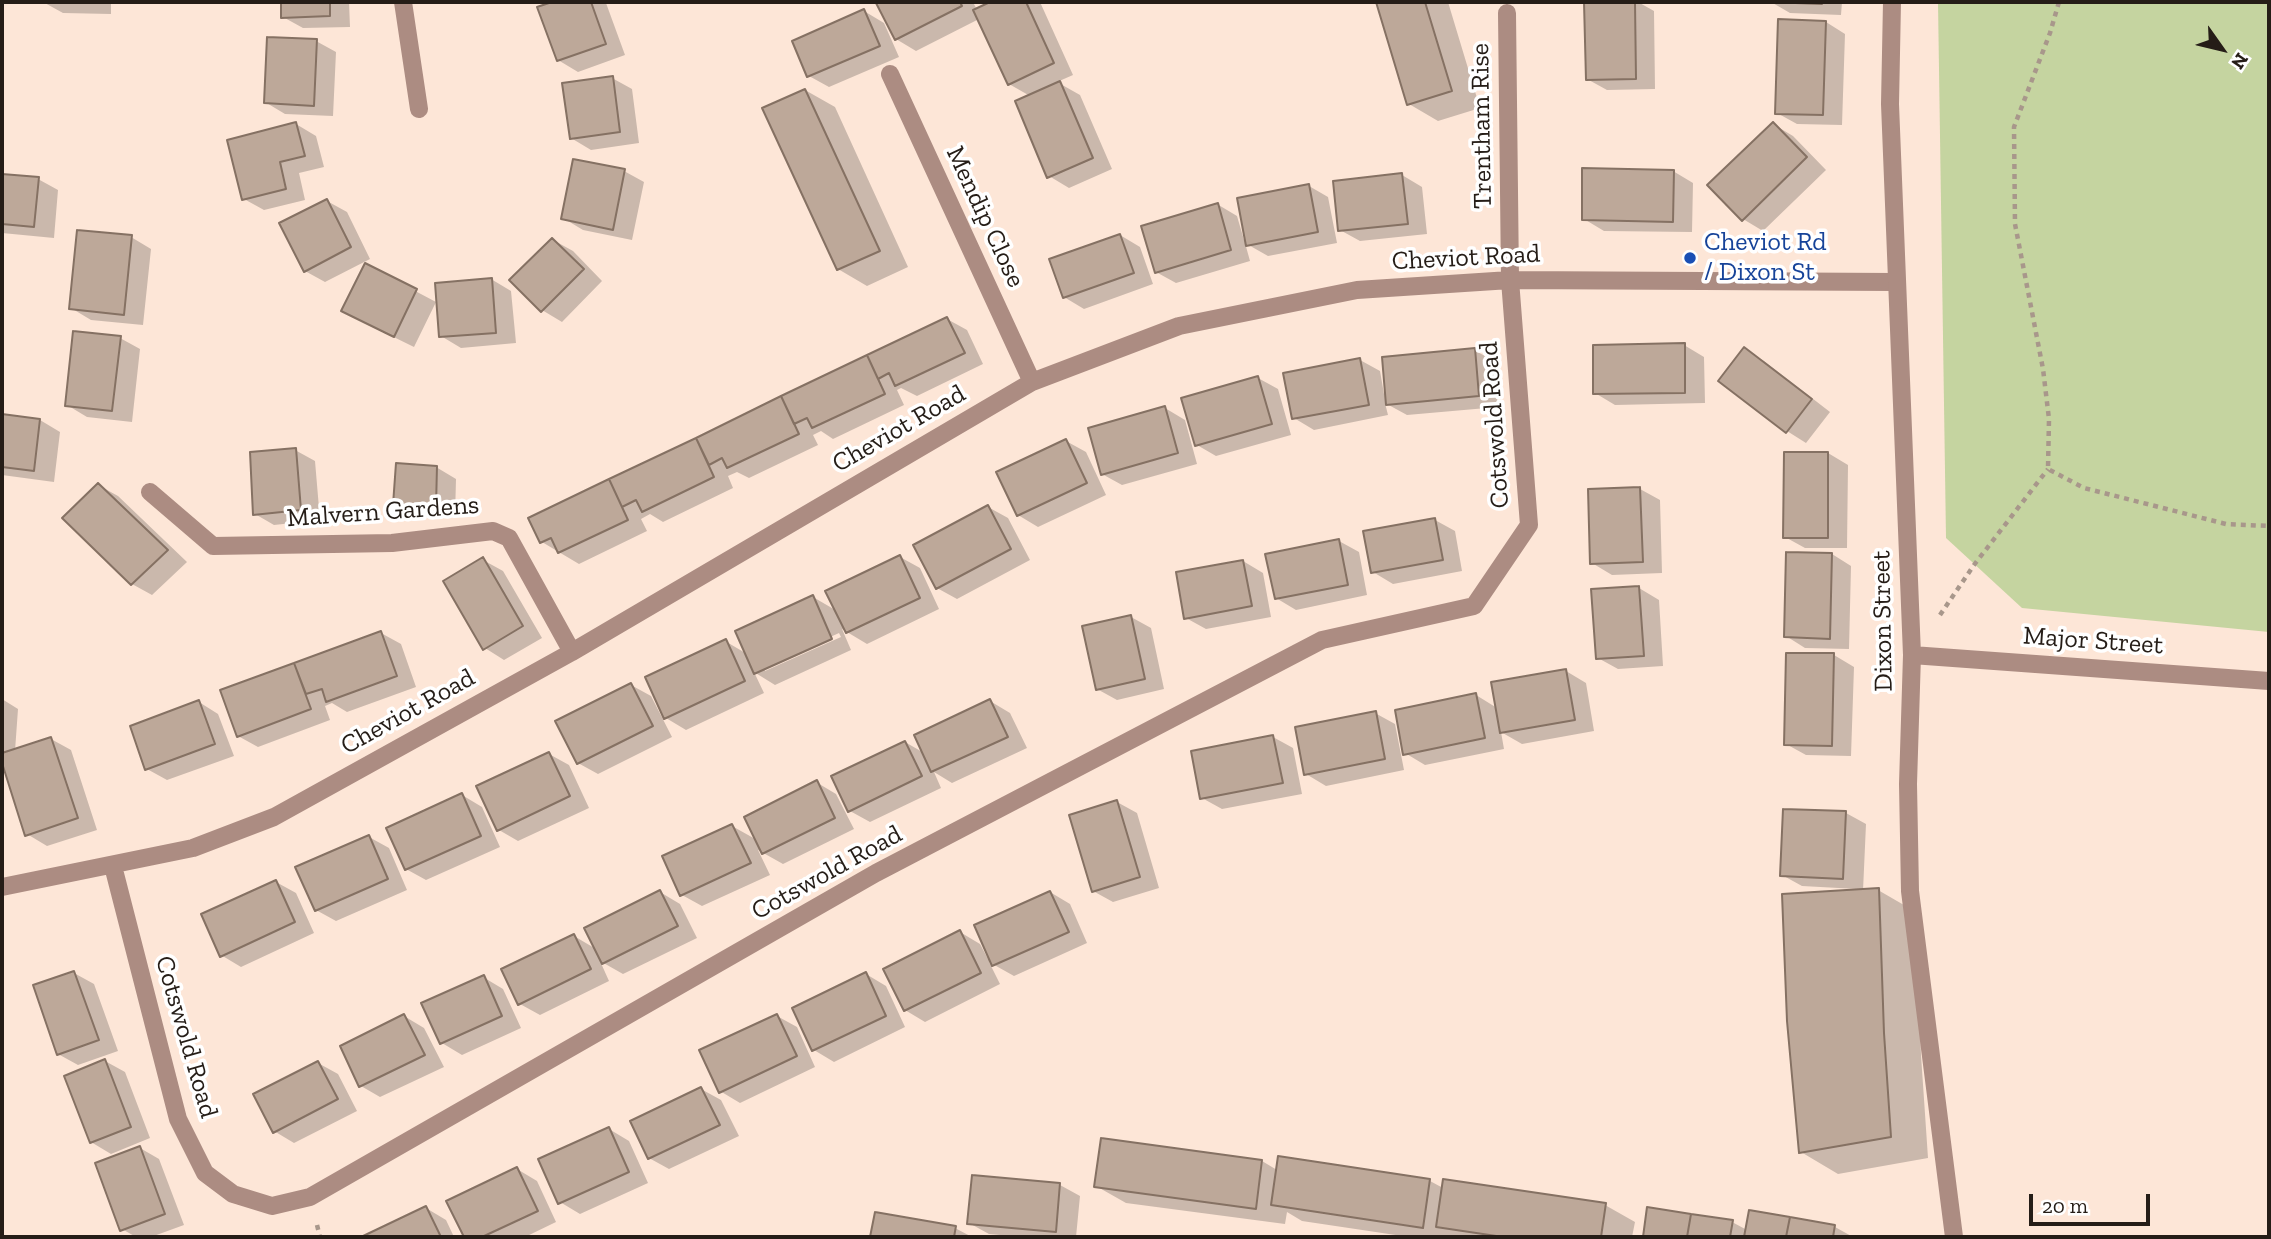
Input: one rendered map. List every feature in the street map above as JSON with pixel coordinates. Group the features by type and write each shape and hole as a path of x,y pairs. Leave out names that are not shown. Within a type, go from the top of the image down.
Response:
{"street":[{"path":"403,2 419,109"},
{"name":"Dixon Street","path":"1892,2 1890,104 1912,654 1908,784 1910,891 1954,1237"},
{"name":"Trentham Rise","path":"1507,13 1510,280"},
{"name":"Mendip Close","path":"890,74 1032,382"},
{"name":"Cheviot Road","path":"2,887 193,848 274,817 572,652 1032,382 1179,326 1357,290 1510,280 1896,282"},
{"name":"Cotswold Road","path":"113,866 178,1119 205,1172 233,1194 272,1206 310,1197 876,873 1322,640 1474,606 1529,526 1510,280"},
{"name":"Malvern Gardens","path":"150,492 213,546 392,543 493,531 509,538 572,652"},
{"name":"Major Street","path":"1912,654 2269,681"}],"path":[{"path":"1912,654 1975,565 2049,470 2049,419 2043,369 2015,224 2014,127 2059,2"},
{"path":"2049,470 2084,488 2226,524 2269,526"}],"green space":[{"path":"1938,2 2269,2 2269,632 2022,608 1946,538"}],"building":[{"path":"281,2 330,2 330,16 281,18"},
{"path":"552,2 591,2 606,44 557,61 537,7"},
{"path":"960,2 962,6 895,40 876,3"},
{"path":"990,2 1026,2 1054,63 1008,85 973,10"},
{"path":"1376,2 1425,2 1452,91 1407,105"},
{"path":"1584,2 1635,2 1636,79 1586,80"},
{"path":"1768,2 1822,2 1822,4"},
{"path":"864,9 880,46 807,77 792,41"},
{"path":"1778,19 1826,21 1823,115 1775,114"},
{"path":"267,37 317,39 314,106 264,103"},
{"path":"613,76 620,132 570,139 562,83"},
{"path":"1060,81 1093,158 1047,178 1015,101"},
{"path":"805,89 880,251 837,270 762,108"},
{"path":"296,122 305,156 280,162 286,189 242,200 227,140"},
{"path":"1773,122 1807,157 1742,221 1707,185"},
{"path":"573,159 625,169 613,230 561,219"},
{"path":"1582,168 1674,170 1673,222 1582,220"},
{"path":"1402,173 1408,224 1338,231 1333,181"},
{"path":"2,174 39,177 34,227 2,224"},
{"path":"1309,184 1318,232 1246,246 1237,198"},
{"path":"327,199 351,247 304,272 279,223"},
{"path":"1218,203 1231,250 1155,273 1141,226"},
{"path":"77,230 132,235 124,315 69,309"},
{"path":"1120,234 1134,273 1063,298 1049,259"},
{"path":"552,238 584,269 541,312 509,280"},
{"path":"365,263 417,289 394,337 341,311"},
{"path":"492,278 496,333 439,337 435,283"},
{"path":"947,317 965,353 895,386 889,373 878,379 867,355"},
{"path":"73,331 121,336 112,411 65,406"},
{"path":"1685,343 1685,393 1593,394 1593,345"},
{"path":"1744,347 1812,399 1786,433 1718,381"},
{"path":"1475,348 1479,396 1386,405 1382,357"},
{"path":"867,355 885,394 812,428 807,418 794,424 781,396"},
{"path":"1360,358 1369,405 1292,419 1283,373"},
{"path":"1258,376 1272,424 1195,446 1181,398"},
{"path":"781,396 799,434 727,468 722,458 709,465 696,438"},
{"path":"1165,406 1178,453 1101,475 1088,428"},
{"path":"2,414 40,419 34,471 2,467"},
{"path":"696,438 714,477 642,512 636,500 622,507 609,479"},
{"path":"1066,439 1087,483 1017,516 996,472"},
{"path":"296,448 301,510 253,515 250,452"},
{"path":"1784,452 1828,452 1828,538 1783,538"},
{"path":"396,463 437,466 436,507 393,505"},
{"path":"609,479 628,520 558,553 551,538 540,543 528,518"},
{"path":"98,483 168,550 131,585 62,518"},
{"path":"1640,487 1643,562 1590,564 1588,489"},
{"path":"988,505 1011,549 936,589 913,545"},
{"path":"1435,518 1443,560 1371,573 1363,531"},
{"path":"1339,539 1348,585 1275,599 1265,554"},
{"path":"1786,552 1832,553 1830,639 1784,637"},
{"path":"900,555 920,598 846,633 825,591"},
{"path":"483,557 523,626 483,650 443,581"},
{"path":"1243,560 1252,606 1184,619 1176,572"},
{"path":"1639,586 1644,656 1596,659 1591,589"},
{"path":"813,595 832,639 754,674 735,631"},
{"path":"1131,615 1145,679 1096,690 1082,626"},
{"path":"381,631 397,676 326,702 322,689 306,694 294,663"},
{"path":"726,639 745,681 664,719 645,677"},
{"path":"1786,653 1834,653 1832,746 1784,745"},
{"path":"294,663 311,709 237,737 220,690"},
{"path":"1566,669 1575,720 1500,733 1491,682"},
{"path":"631,683 653,726 577,764 555,721"},
{"path":"1476,693 1485,738 1403,755 1395,710"},
{"path":"990,699 1008,737 931,772 914,735"},
{"path":"199,700 215,744 145,770 130,726"},
{"path":"1376,711 1385,759 1304,775 1295,727"},
{"path":"1273,735 1283,783 1200,799 1191,751"},
{"path":"51,737 78,818 25,836 2,763 2,753"},
{"path":"905,741 922,776 848,812 831,776"},
{"path":"549,752 570,796 497,831 476,786"},
{"path":"817,780 835,818 762,854 744,817"},
{"path":"462,793 481,836 405,870 386,828"},
{"path":"1117,800 1140,877 1092,892 1069,815"},
{"path":"1783,809 1846,811 1843,879 1780,876"},
{"path":"732,824 751,863 680,896 662,856"},
{"path":"369,835 388,879 315,911 295,867"},
{"path":"276,880 295,922 220,957 201,914"},
{"path":"1879,888 1891,1137 1799,1153 1787,1021 1782,894"},
{"path":"660,890 678,926 602,964 584,928"},
{"path":"1050,891 1069,932 992,966 974,925"},
{"path":"960,930 981,973 904,1011 883,969"},
{"path":"574,934 591,969 518,1005 501,969"},
{"path":"74,971 99,1040 57,1055 33,985"},
{"path":"866,972 886,1016 812,1051 792,1008"},
{"path":"484,975 502,1016 440,1044 421,1003"},
{"path":"404,1014 425,1055 359,1087 340,1046"},
{"path":"777,1014 797,1056 719,1093 699,1050"},
{"path":"105,1059 131,1127 90,1143 64,1076"},
{"path":"318,1061 338,1099 273,1133 253,1094"},
{"path":"701,1087 720,1125 648,1159 630,1121"},
{"path":"609,1127 629,1172 558,1204 538,1159"},
{"path":"1101,1138 1262,1160 1256,1209 1094,1187"},
{"path":"140,1146 165,1214 120,1231 95,1163"},
{"path":"1278,1156 1430,1179 1423,1228 1271,1205"},
{"path":"517,1167 538,1211 482,1237 464,1237 446,1201"},
{"path":"972,1175 1060,1183 1056,1232 967,1224"},
{"path":"1443,1179 1606,1203 1601,1237 1503,1237 1436,1227"},
{"path":"426,1206 441,1237 361,1237"},
{"path":"1647,1207 1691,1214 1687,1237 1643,1237"},
{"path":"1749,1210 1790,1217 1786,1237 1744,1237"},
{"path":"875,1212 956,1226 954,1237 870,1237"},
{"path":"1691,1214 1733,1220 1730,1237 1687,1237"},
{"path":"1790,1217 1835,1225 1833,1237 1786,1237"}],"place":[{"name":"Cheviot Rd / Dixon St","path":"1690,258"}]}
